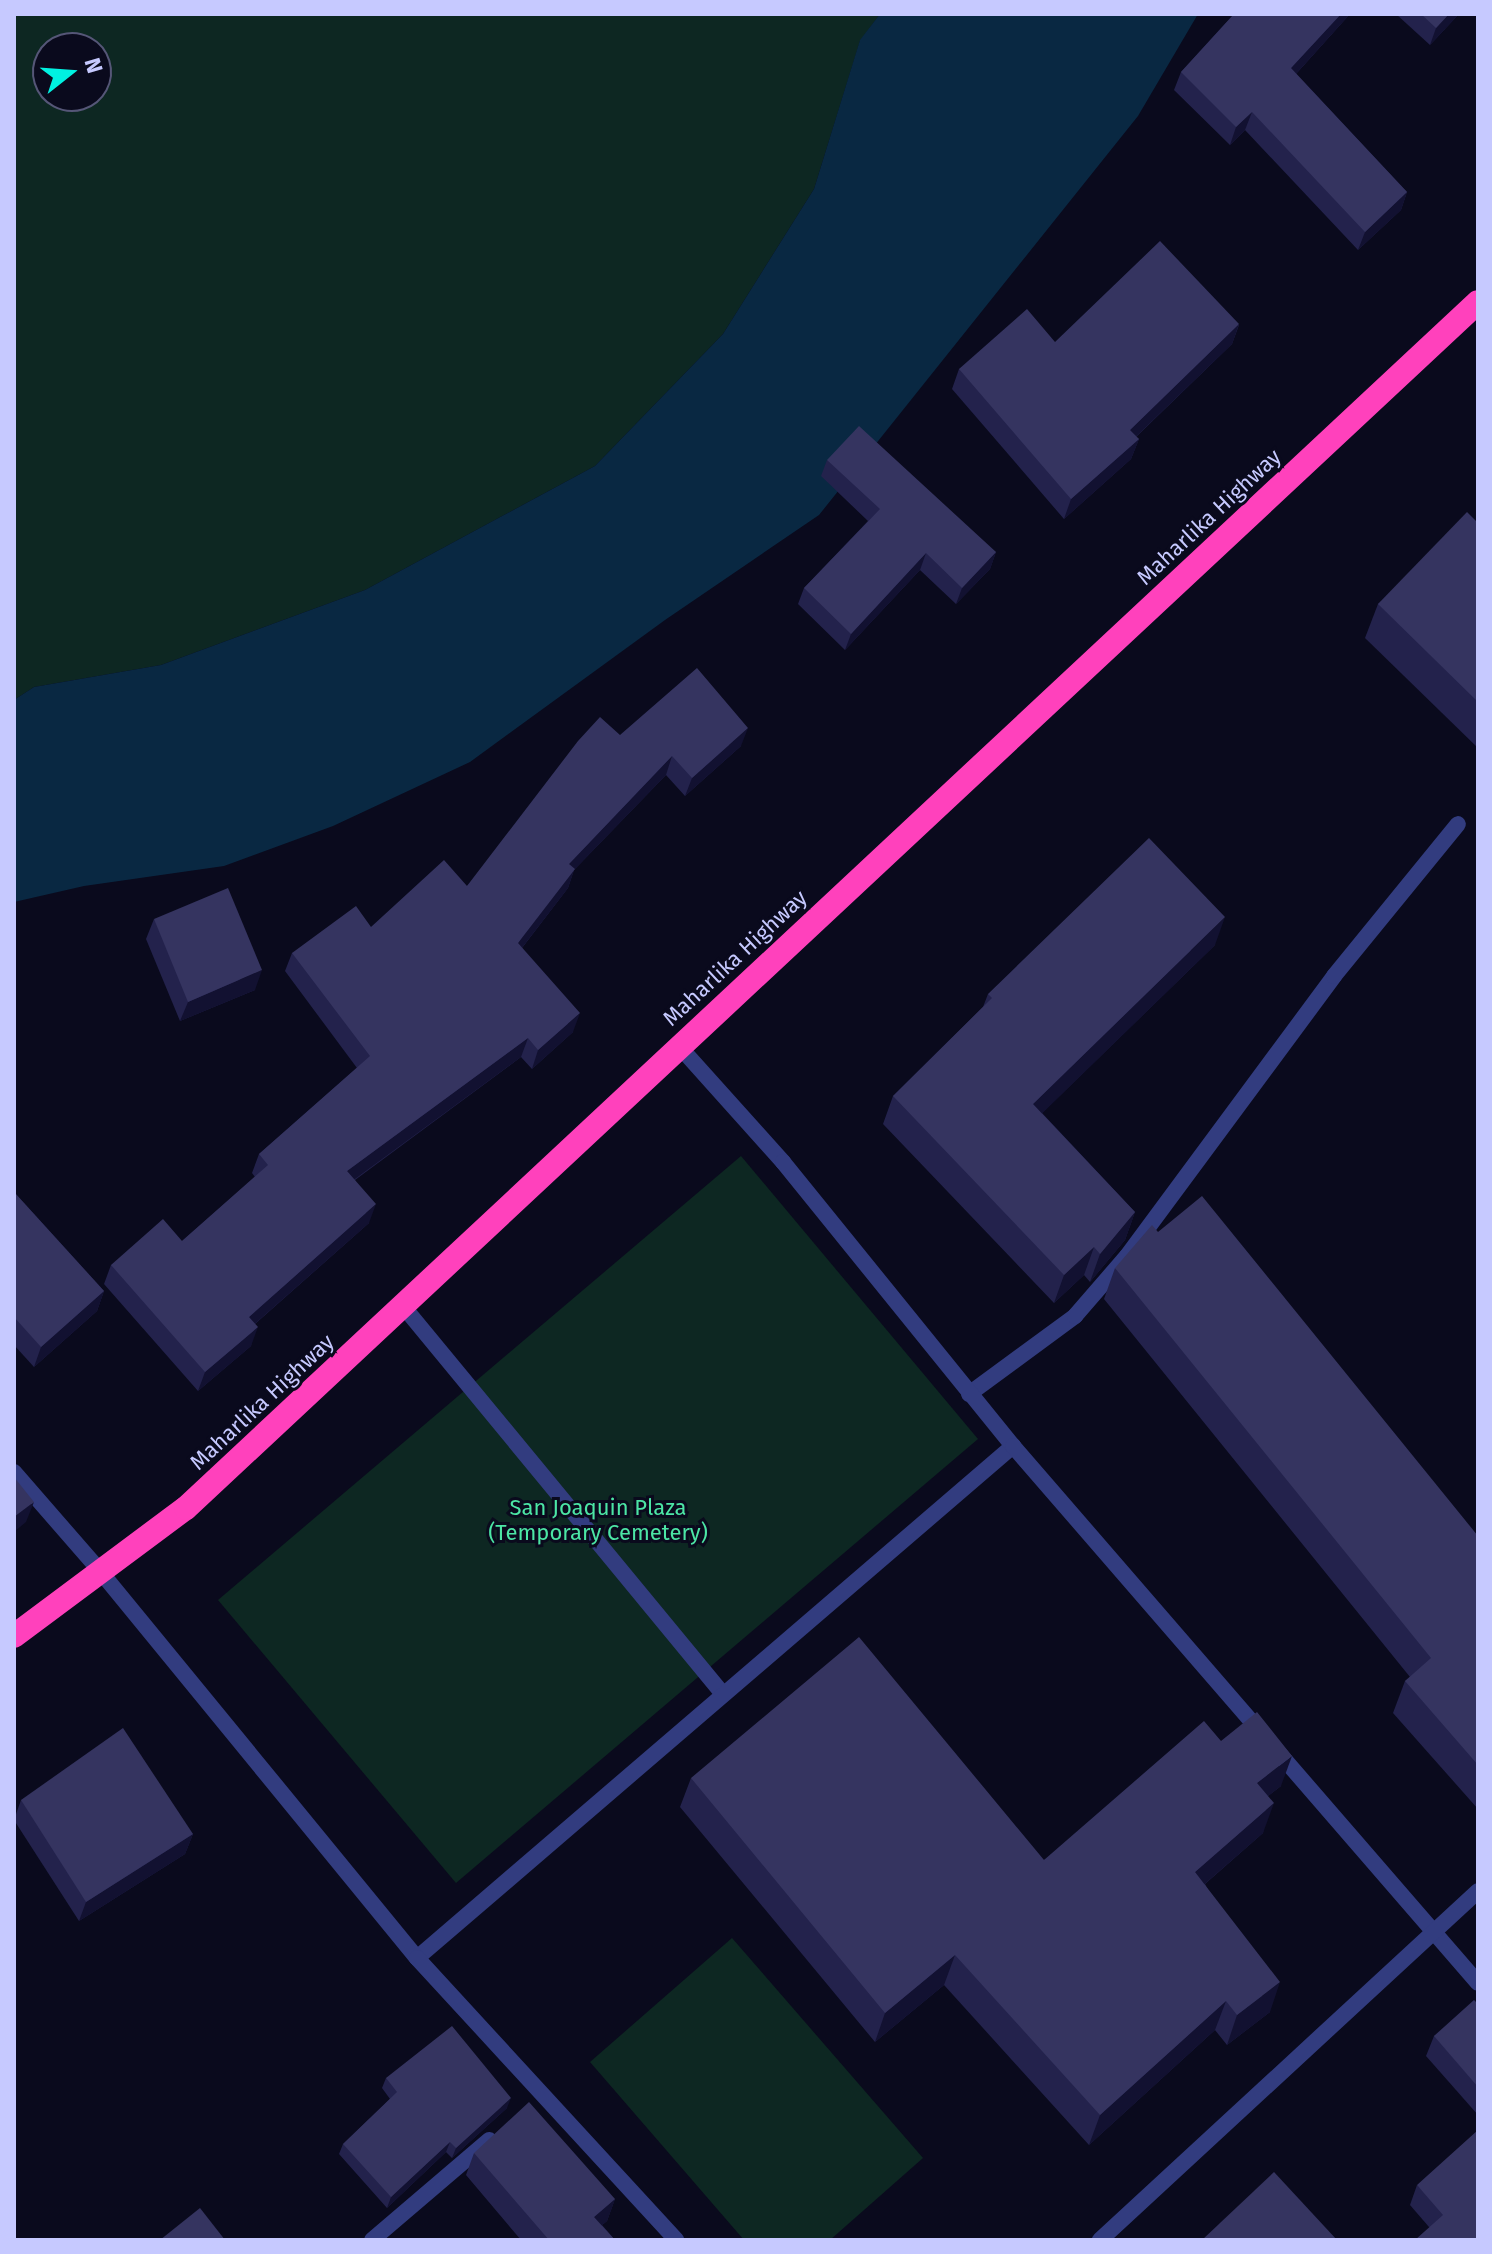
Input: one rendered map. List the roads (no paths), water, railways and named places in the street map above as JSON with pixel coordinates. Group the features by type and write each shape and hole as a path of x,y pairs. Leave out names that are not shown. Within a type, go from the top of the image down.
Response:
{"highway":[{"name":"Maharlika Highway","path":"14,1636 186,1508 1478,302"}],"street":[{"path":"969,1394 1075,1316 1127,1256 1334,976 1458,824"},
{"path":"679,1046 783,1162 1013,1446 1478,1983"},
{"path":"403,1306 723,1694"},
{"path":"417,1958 1013,1446"},
{"path":"14,1472 100,1571 535,2098 676,2240"},
{"path":"1100,2240 1478,1891"},
{"path":"372,2240 507,2124"}],"water":[{"path":"880,14 1198,14 1138,116 819,515 665,620 470,762 333,826 224,866 84,886 14,902 14,700 34,687 161,665 365,590 595,466 723,334 814,189 860,40"}],"park label":[{"name":"San Joaquin Plaza (Temporary Cemetery)","path":"598,1520"}]}
